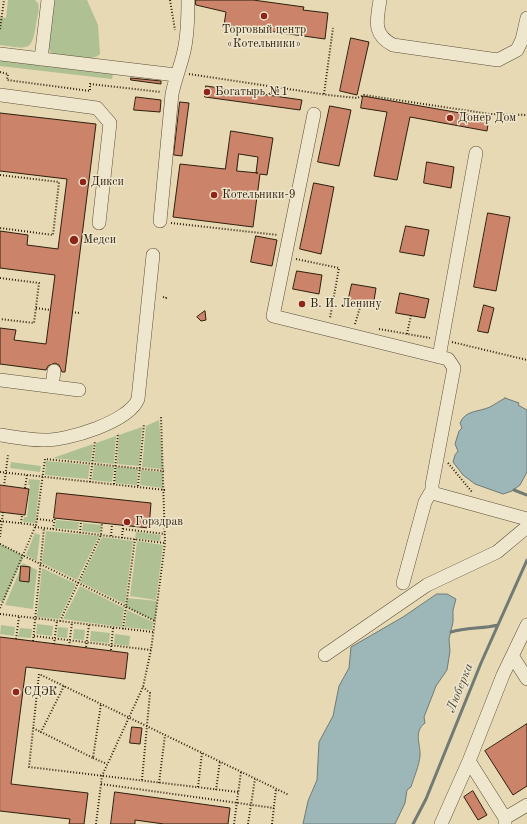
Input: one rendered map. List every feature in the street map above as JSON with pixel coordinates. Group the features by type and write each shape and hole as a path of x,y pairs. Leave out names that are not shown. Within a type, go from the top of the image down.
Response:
{"lane":[{"path":"41,59 48,0"},
{"path":"160,222 172,94 180,75 184,52 188,28 188,0"},
{"path":"380,0 376,24 384,40 393,45 498,60 517,50 522,40 527,18"},
{"path":"0,54 180,75"},
{"path":"0,96 97,108 110,123 99,223"},
{"path":"314,114 273,316 439,356 448,359 454,368 432,490 425,502 403,583"},
{"path":"439,356 476,153"},
{"path":"0,435 44,440 64,438 120,417 135,405 138,398 153,255"},
{"path":"52,387 54,371"},
{"path":"0,380 79,390"},
{"path":"432,490 436,494 470,505 527,519"},
{"path":"325,655 427,586 497,552 527,527"},
{"path":"441,824 469,761 503,675 513,657 527,625"},
{"path":"513,657 527,679"},
{"path":"469,761 505,821 527,805"}],"path":[{"path":"0,29 4,0"},
{"path":"170,0 175,32"},
{"path":"324,94 333,28"},
{"path":"0,72 8,74 7,80 90,91 90,84 172,94"},
{"path":"180,75 191,74 357,98 364,95 490,114 527,115"},
{"path":"0,175 59,182 53,234 0,228"},
{"path":"160,222 289,237"},
{"path":"285,257 339,268 330,320 336,321"},
{"path":"0,278 39,283 34,323 0,319"},
{"path":"163,297 166,298 167,296"},
{"path":"355,324 361,304"},
{"path":"36,308 50,310"},
{"path":"72,312 79,313"},
{"path":"407,334 410,316"},
{"path":"349,323 362,326"},
{"path":"377,328 442,340 527,360"},
{"path":"96,824 102,776 143,687 151,650 165,543 164,471 161,417"},
{"path":"138,487 144,424"},
{"path":"114,484 118,433"},
{"path":"90,482 95,441"},
{"path":"438,452 472,492"},
{"path":"4,486 8,455"},
{"path":"0,608 1,601 24,556 36,526 45,459 164,471"},
{"path":"0,472 164,490"},
{"path":"26,488 27,475"},
{"path":"0,537 3,512"},
{"path":"22,515 22,523"},
{"path":"37,519 55,519 53,529"},
{"path":"1,521 80,533 165,543"},
{"path":"80,533 81,521"},
{"path":"54,644 58,621 101,535 102,523"},
{"path":"111,536 112,524"},
{"path":"122,538 123,525"},
{"path":"33,641 44,528"},
{"path":"123,529 165,534"},
{"path":"123,629 135,540"},
{"path":"0,544 155,621"},
{"path":"0,614 153,632"},
{"path":"16,639 19,616"},
{"path":"69,646 72,623"},
{"path":"86,648 89,624"},
{"path":"111,650 113,628"},
{"path":"34,636 151,650"},
{"path":"238,792 29,767 39,674 289,795"},
{"path":"40,732 64,686"},
{"path":"142,780 150,693 143,687"},
{"path":"94,758 101,704"},
{"path":"33,728 108,764"},
{"path":"159,783 165,735"},
{"path":"198,787 202,753"},
{"path":"216,790 220,762"},
{"path":"234,824 241,772"},
{"path":"248,824 255,778"},
{"path":"101,784 274,808"},
{"path":"272,824 276,789"}],"green space":[{"path":"8,0 35,0 39,5 34,34 30,45 26,47 22,48 0,45 0,17 6,18"},
{"path":"52,0 87,0 98,25 100,54 96,57 76,59 50,52 48,45"},
{"path":"0,59 113,73 112,79 0,66"},
{"path":"159,420 163,469 142,467 146,426"},
{"path":"142,427 139,466 117,464 119,435"},
{"path":"116,436 114,464 94,462 96,443"},
{"path":"93,444 91,462 53,458"},
{"path":"46,461 90,465 88,479 45,475"},
{"path":"11,462 41,466 40,472 10,468"},
{"path":"94,465 114,467 112,482 92,480"},
{"path":"116,467 138,469 137,485 115,483"},
{"path":"141,470 162,472 163,488 140,485"},
{"path":"29,479 40,480 35,523 23,522 24,517 27,517 30,485 28,485"},
{"path":"56,520 79,522 78,530 55,528"},
{"path":"83,523 101,525 100,533 82,531"},
{"path":"46,531 99,536 77,580 42,563"},
{"path":"136,532 161,535 160,541 135,538"},
{"path":"35,533 40,535 37,561 26,555"},
{"path":"102,537 133,541 125,604 80,582"},
{"path":"137,541 163,545 156,600 130,596"},
{"path":"0,544 24,556 3,602 0,601"},
{"path":"23,563 37,570 33,609 5,605"},
{"path":"42,568 76,584 59,619 37,617"},
{"path":"80,586 124,608 122,627 63,619"},
{"path":"127,598 157,601 155,621 126,607"},
{"path":"127,610 153,622 152,630 125,627"},
{"path":"37,624 53,626 52,636 36,634"},
{"path":"1,625 15,627 14,636 0,634"},
{"path":"58,627 68,628 67,638 57,637"},
{"path":"20,628 32,629 31,638 18,637"},
{"path":"74,629 85,630 84,640 73,639"},
{"path":"91,631 110,633 109,643 90,641"},
{"path":"115,634 130,636 129,646 114,644"}],"water":[{"path":"505,398 519,403 518,405 527,410 527,472 520,485 512,491 503,494 475,484 463,475 453,462 458,451 455,444 459,431 462,428 460,423 462,419 473,412 486,409"},
{"path":"437,594 447,594 456,599 449,639 450,651 447,670 436,686 424,717 425,723 419,730 419,764 411,787 407,790 405,803 395,824 303,824 308,801 317,780 319,742 333,716 339,686 349,668 351,647 403,617"}],"building":[{"name":"Торговый центр «Котельники»","path":"196,0 253,0 304,7 303,10 328,13 325,39 224,25 226,12 196,5"},
{"path":"351,38 369,42 357,95 340,91"},
{"path":"131,78 161,81 161,84 131,80"},
{"path":"206,86 302,100 300,110 205,97"},
{"path":"363,96 489,118 487,131 410,117 397,180 374,176 387,112 361,108"},
{"path":"136,97 161,100 160,112 134,110"},
{"path":"180,102 189,103 182,156 174,155"},
{"path":"330,106 351,110 339,166 318,162"},
{"path":"0,113 96,124 65,372 62,372 59,365 55,363 48,366 46,370 0,364 0,328 16,330 14,340 46,344 55,275 0,268 0,231 28,235 27,245 58,249 67,179 0,171"},
{"path":"231,131 273,138 267,175 260,174 253,227 173,217 180,164 225,169","holes":["239,154 258,157 256,173 237,171"]},
{"path":"427,162 454,167 451,188 424,183"},
{"path":"314,183 334,187 321,254 300,249"},
{"path":"488,213 510,217 496,291 474,287"},
{"path":"406,226 429,230 424,256 400,252"},
{"path":"256,236 277,240 272,266 251,262"},
{"path":"297,271 322,275 319,294 293,289"},
{"path":"352,284 376,288 373,307 348,302"},
{"path":"400,293 429,299 425,318 396,313"},
{"path":"484,305 494,308 488,333 478,331"},
{"path":"205,311 206,320 201,321 197,317"},
{"path":"0,485 29,489 25,515 0,512"},
{"path":"57,493 151,503 149,528 54,518"},
{"path":"21,566 30,567 29,582 20,581"},
{"path":"0,637 128,653 125,679 26,667 11,784 88,793 84,824 69,824 70,819 0,811"},
{"path":"527,724 527,786 513,795 485,751"},
{"path":"132,727 142,728 140,744 130,743"},
{"path":"473,791 487,815 478,820 464,797"},
{"path":"115,792 230,808 228,824 164,824 135,820 135,824 111,824"}],"waterway":[{"path":"514,490 527,495"},
{"name":"Люберка","path":"413,824 426,799 481,663 527,560"},
{"path":"451,632 462,629 498,625"}],"place":[{"name":"Торговый центр «Котельники»","path":"264,16"},
{"name":"Богатырь №1","path":"207,92"},
{"name":"Донер Дом","path":"450,118"},
{"name":"Дикси","path":"83,182"},
{"name":"Котельники-9","path":"214,195"},
{"name":"Медси","path":"74,240"},
{"name":"В. И. Ленину","path":"302,304"},
{"name":"Горздрав","path":"127,522"},
{"name":"СДЭК","path":"16,692"}]}
